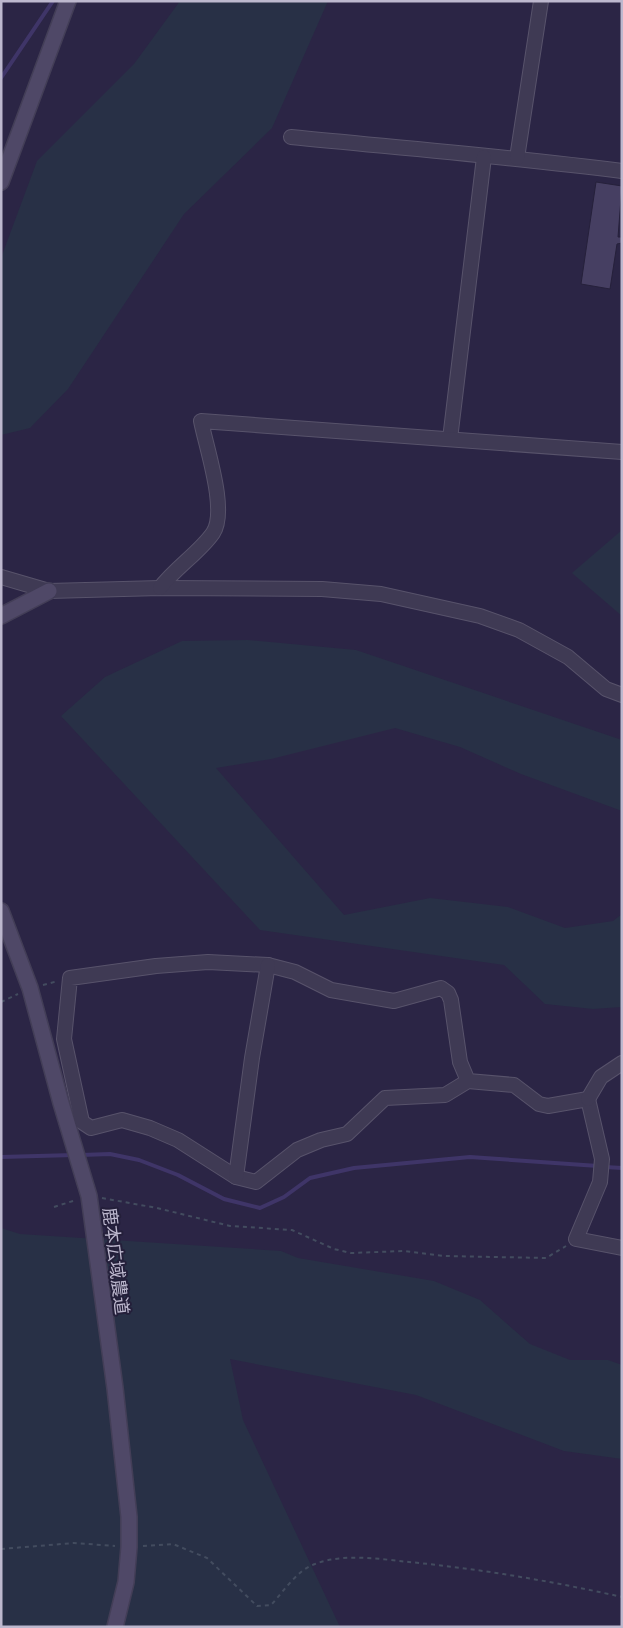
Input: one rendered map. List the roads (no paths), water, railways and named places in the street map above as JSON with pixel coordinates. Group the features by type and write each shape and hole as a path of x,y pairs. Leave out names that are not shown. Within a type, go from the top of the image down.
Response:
{"street":[{"path":"1,182 68,1"},
{"path":"517,158 541,1"},
{"path":"292,137 484,157 517,158 622,171"},
{"path":"450,439 484,157"},
{"path":"160,588 170,574 212,535 218,526 217,495 201,421 622,452"},
{"path":"1,577 49,591 160,588 322,588 381,594 480,616 519,630 568,657 606,689 622,695"},
{"path":"1,616 49,591"},
{"name":"鹿本広域農道","path":"1,911 30,988 89,1196 125,1480 129,1547 126,1582 115,1627"},
{"path":"468,1082 460,1062 451,1000 448,993 441,988 394,1001 331,990 295,972 268,964 208,962 156,966 70,978 64,1039 82,1122 91,1128 122,1120 150,1128 178,1140 236,1177 256,1182 297,1150 321,1140 347,1134 385,1098 445,1095 468,1082 514,1085 539,1104 548,1106 588,1099"},
{"path":"236,1177 252,1058 268,964"},
{"path":"622,1064 601,1077 588,1099 602,1159 601,1174 600,1182 576,1240 622,1248"}],"waterway":[{"path":"1,78 53,1"},
{"path":"81,1155 110,1154 139,1160 178,1175 224,1199 260,1208 284,1197 310,1178 354,1168 470,1157 598,1166"},
{"path":"1,1157 74,1155"},
{"path":"605,1167 622,1168"}]}
